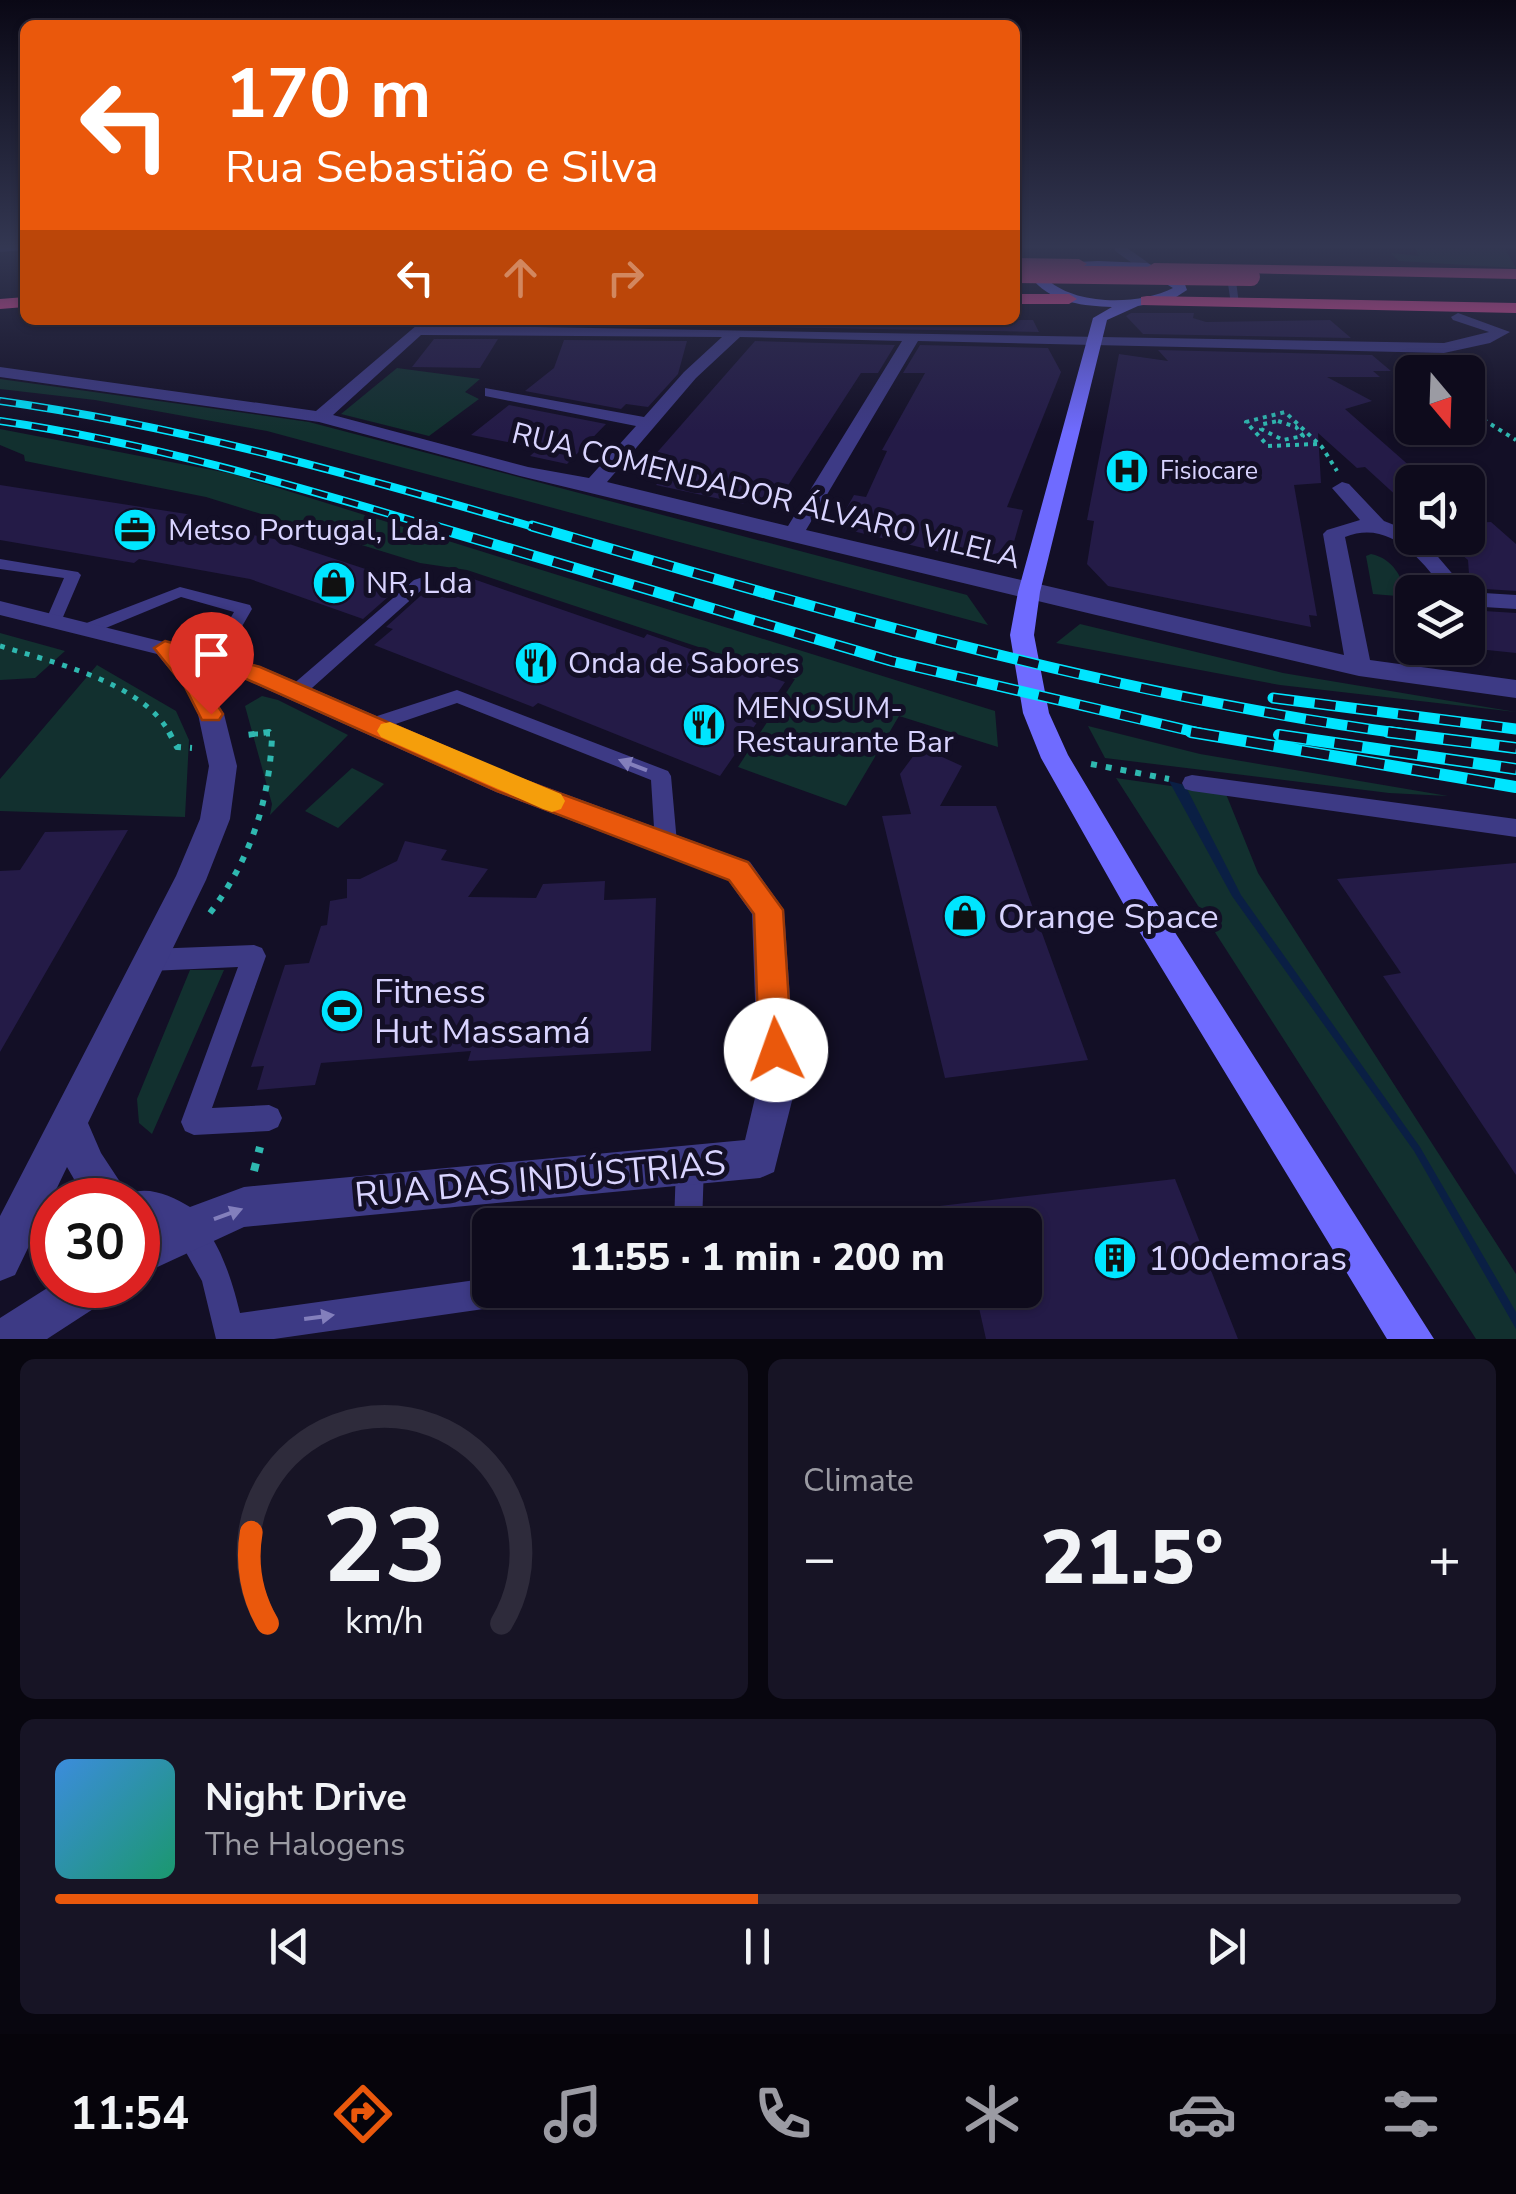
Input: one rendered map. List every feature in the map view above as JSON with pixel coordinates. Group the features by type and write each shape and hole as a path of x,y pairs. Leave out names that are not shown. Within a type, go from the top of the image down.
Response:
{"street":[{"path":"1084,307 1100,318"},
{"path":"1100,318 1126,307"},
{"path":"320,417 418,330 1444,348 1485,340 1502,332 1458,317"},
{"path":"1100,318 1029,592 1022,635 1036,712 1055,758 1154,926 1412,1339"},
{"path":"594,485 646,422 736,333"},
{"path":"793,534 913,336"},
{"name":"RUA COMENDADOR ÁLVARO VILELA","path":"0,372 320,417 527,472 1029,592 1359,667 1516,689"},
{"path":"491,392 646,422"},
{"path":"1342,488 1377,526"},
{"path":"1359,667 1334,534 1348,527 1377,526 1405,535 1424,548 1444,575"},
{"path":"1485,599 1516,602"},
{"name":"RUA DAS INDÚSTRIAS","path":"0,608 214,659 297,691 506,784 738,871 768,910 778,1084 760,1158 244,1208 160,1244"},
{"path":"0,1260 150,960 215,820 222,766 211,714 194,683 165,648"},
{"path":"69,1122 95,1178"},
{"path":"160,1214 188,1229"},
{"path":"7,1339 56,1308"}],"lane":[{"path":"0,564 74,575 54,620"},
{"path":"297,691 420,583"},
{"path":"90,628 180,592 244,609 214,659"},
{"path":"375,724 457,696 661,776 666,843"},
{"path":"1192,783 1516,828"},
{"path":"150,960 254,956 194,1122 269,1118"},
{"path":"689,1208 690,1164"},
{"path":"188,1229 216,1276 228,1330 472,1296"}],"path":[{"path":"1302,430 1299,442 1268,446 1246,422 1285,412 1335,463 1342,488"},
{"path":"1302,430 1278,421 1261,426 1269,436 1318,444"},
{"path":"1485,421 1516,440"},
{"path":"1055,758 1192,783"}],"green space":[{"path":"397,368 480,379 465,392 479,399 429,436 341,414"},
{"path":"0,379 309,422 967,595 988,625 267,431 95,400 0,389"},
{"path":"0,429 233,474 995,711 998,747 899,716 846,806 738,767 795,679 467,570 420,563 206,497 25,461 24,455 0,445"},
{"path":"1366,556 1379,556 1399,575 1395,575 1395,596 1373,594"},
{"path":"1080,624 1283,673 1516,712 1280,685 1056,643"},
{"path":"0,633 65,651 35,678 0,680"},
{"path":"97,665 176,711 189,740 185,817 0,811 0,779"},
{"path":"262,696 348,735 270,815 272,804 245,706"},
{"path":"1088,726 1200,754 1448,796 1389,793 1105,758"},
{"path":"352,768 384,784 338,828 305,811"},
{"path":"1116,778 1226,794 1258,873 1516,1274 1516,1339 1476,1339"},
{"path":"190,970 224,970 152,1134 139,1123 137,1099"}],"water":[{"path":"1169,781 1185,785 1241,895 1420,1147 1516,1312 1516,1329 1414,1151 1232,896"}],"building":[{"path":"1194,313 1193,318 1206,322 1330,320 1351,338 1143,334 1126,316"},
{"path":"1020,320 1033,320 1039,332 767,327 1020,325"},
{"path":"434,339 498,339 480,368 412,367"},
{"path":"564,340 687,341 678,374 648,407 626,404 621,409 525,391 554,368"},
{"path":"755,341 895,345 878,373 861,373 776,504 748,497 743,504 656,485 663,477 639,473"},
{"path":"920,345 1048,348 1061,372 1007,507 1023,510 1012,549 973,560 836,527 854,495 866,497 887,451 882,450 925,373 903,373"},
{"path":"1158,350 1372,355 1391,371 1373,371 1380,377 1327,377 1372,401 1345,409 1409,465 1395,465 1395,494 1365,467 1357,468 1318,433 1321,483 1294,485 1317,616 1309,615 1311,627 1108,586 1087,564 1094,521 1087,520 1119,354 1168,361"},
{"path":"509,405 606,424 567,464 530,456 539,448 471,435"},
{"path":"0,485 193,515 185,522 274,539 405,582 363,619 250,579 0,540"},
{"path":"1485,522 1491,522 1516,544 1516,591 1485,589 1485,575 1469,575 1468,560 1462,555 1485,555"},
{"path":"459,574 785,682 720,776 538,703 533,707 374,645 393,629 386,627 427,590 437,593"},
{"path":"1485,611 1516,613 1516,653 1485,650"},
{"path":"920,747 962,766 940,806 996,806 1088,1060 945,1078 882,816 911,814 900,774"},
{"path":"128,830 0,1052 0,871 20,870 45,832"},
{"path":"405,841 447,850 441,860 488,869 468,897 536,898 543,884 605,881 604,900 656,898 651,1051 468,1061 471,1051 321,1063 315,1085 257,1090 264,1066 251,1067 285,965 309,963 321,926 327,925 330,901 347,898 347,879 360,879 397,861"},
{"path":"1516,863 1516,1175 1383,976 1401,973 1337,879"},
{"name":"100demoras","path":"1175,1179 1238,1339 986,1339 979,1308 1042,1308 1042,1208 922,1208"}],"railway":[{"path":"0,401 205,439 540,529"},
{"path":"0,421 167,454 441,529"},
{"path":"432,526 891,661 1204,734"},
{"path":"532,526 856,618 1074,673 1184,697 1405,734"},
{"path":"1273,698 1516,729"},
{"path":"1191,732 1516,787"},
{"path":"1388,732 1516,748"},
{"path":"1279,735 1516,769"}],"slow traffic":[{"path":"390,731 552,801"}],"place":[{"name":"Fisiocare","path":"1127,471"},
{"name":"Metso Portugal, Lda.","path":"135,530"},
{"name":"NR, Lda","path":"334,583"},
{"name":"Onda de Sabores","path":"536,663"},
{"name":"MENOSUM- Restaurante Bar","path":"704,725"},
{"name":"Orange Space","path":"965,916"},
{"name":"Fitness Hut Massamá","path":"342,1011"},
{"name":"100demoras","path":"1115,1258"}],"route":[{"path":"211,714 194,683 165,648 252,672 506,784 738,871 768,910 776,1050"}]}
